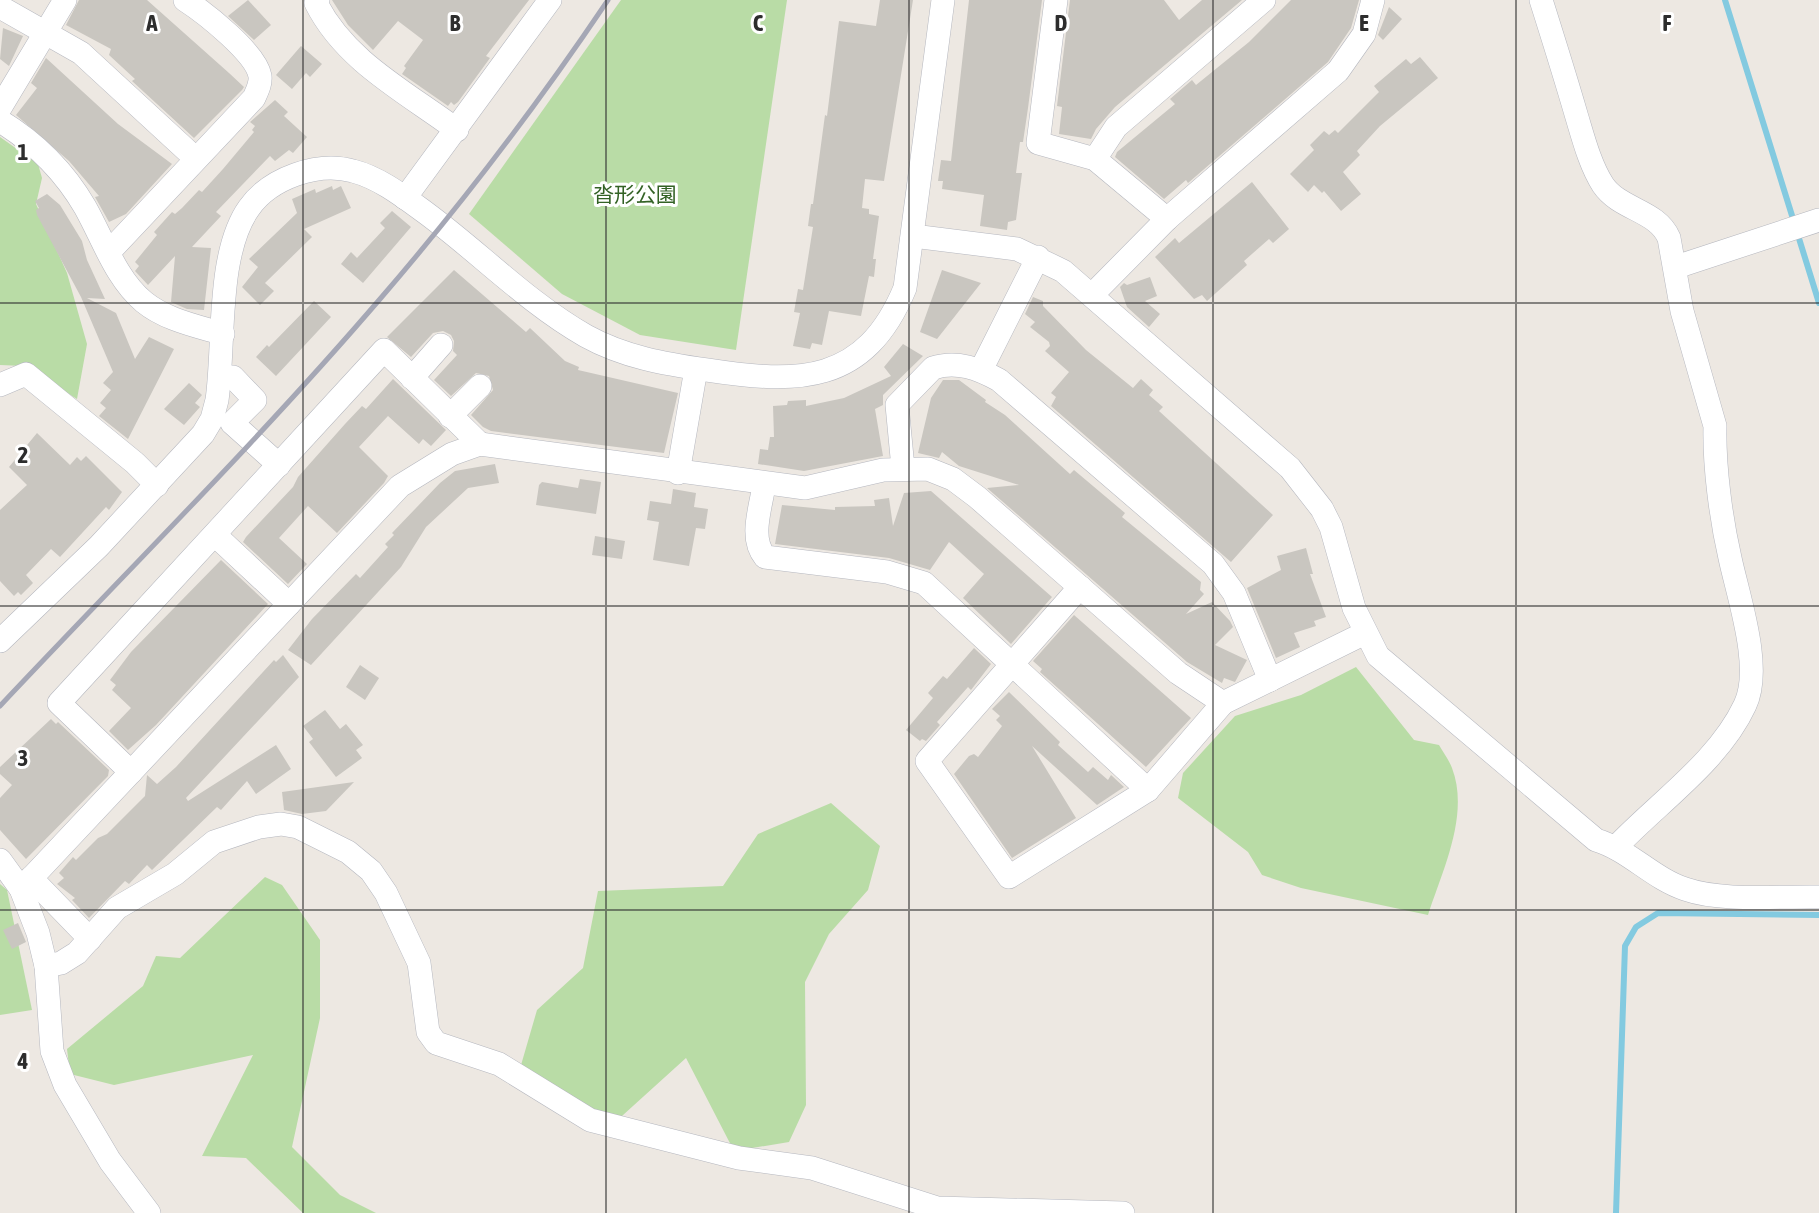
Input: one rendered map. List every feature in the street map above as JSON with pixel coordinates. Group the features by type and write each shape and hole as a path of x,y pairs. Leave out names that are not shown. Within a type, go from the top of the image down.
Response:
{"street":[{"path":"0,108 65,0"},
{"path":"109,252 254,98 259,87 260,74 234,40 213,19 185,0"},
{"path":"318,0 327,24 360,60 457,130"},
{"path":"405,198 550,0"},
{"path":"0,641 99,546 195,444 212,419 220,377 229,269 236,236 249,208 263,193 296,175 336,168 371,178 405,198 540,304 586,335 634,356 756,378 799,378 822,373 856,355 885,327 897,309 905,288 943,0"},
{"path":"1056,0 1038,143 1095,159 1167,219"},
{"path":"1095,159 1116,127 1264,0"},
{"path":"1092,295 1167,219 1338,71 1364,34 1373,0"},
{"path":"1541,0 1585,142 1602,184 1614,199 1664,227 1676,267 1682,311 1715,426 1714,445 1729,556 1743,610 1750,682 1746,703 1715,749 1617,846"},
{"path":"0,7 81,53 195,158"},
{"path":"0,121 41,150 63,175 85,206 127,284 145,302 164,315 223,334"},
{"path":"1676,267 1803,225"},
{"path":"913,236 1017,250 1038,257 1063,271 1290,468 1309,490 1331,527 1354,608 1378,656 1596,840 1617,846 1655,874 1684,889 1711,894 1819,897"},
{"path":"981,370 1038,257"},
{"path":"412,378 441,345"},
{"path":"131,772 59,704 384,350 480,444"},
{"path":"903,468 897,405 933,368 944,364 981,370 1018,394 1213,564 1234,593 1270,680"},
{"path":"678,473 696,369"},
{"path":"0,385 26,374 135,463 157,485"},
{"path":"220,377 233,377 255,400 232,423 279,465"},
{"path":"450,416 480,386"},
{"path":"26,883 400,486 452,454 480,444 764,485 805,488 903,468 928,470 953,479 1178,673 1223,703"},
{"path":"764,485 756,538 758,549 765,557 887,572 924,583 1148,790"},
{"path":"215,535 289,604"},
{"path":"1080,587 927,761 1009,877 1148,790 1223,703 1365,633"},
{"path":"46,966 61,963 77,953 117,908 175,874 214,842 259,827 281,824 298,827 348,852 371,871 386,893 419,963 428,1032 436,1042 499,1064 590,1120 739,1158 813,1168 937,1208 964,1211 1123,1213"},
{"path":"0,860 90,939"},
{"path":"26,883 46,966 52,1051 65,1084 110,1161 149,1213"}],"green space":[{"name":"沓形公園","path":"621,0 787,0 736,350 640,335 562,294 469,214"},
{"path":"0,137 38,164 42,178 36,204 67,273 87,344 77,399 24,366 0,365"},
{"path":"1356,667 1414,740 1439,745 1452,768 1457,786 1456,824 1428,915 1301,888 1262,875 1248,852 1178,798 1183,773 1235,716 1301,695"},
{"path":"831,803 880,846 868,890 829,934 805,982 806,1105 789,1142 734,1151 686,1058 612,1125 519,1072 537,1010 583,968 598,891 723,886 758,834"},
{"path":"265,877 282,885 320,940 320,1018 292,1147 340,1195 376,1213 303,1213 246,1158 202,1156 253,1055 114,1085 70,1074 67,1049 143,986 156,956 180,958"},
{"path":"0,884 7,890 32,1010 0,1015"}],"building":[{"path":"79,0 147,0 244,87 194,138 132,81 135,79 109,55 111,49 66,25"},
{"path":"248,0 271,25 254,40 228,16"},
{"path":"332,0 529,0 486,56 490,58 458,102 454,105 451,102 448,106 402,74 406,68 404,66 423,40 398,21 373,50 348,25"},
{"path":"880,0 913,0 884,181 865,179 862,208 869,209 869,214 879,216 873,259 876,259 874,277 869,276 861,316 829,311 822,345 812,343 810,349 793,346 800,313 794,312 798,289 803,290 813,227 808,226 825,115 827,116 839,21 876,26"},
{"path":"969,0 1042,0 1023,142 1020,142 1016,173 1022,173 1016,220 1008,222 1007,230 980,226 984,195 942,189 943,181 938,181 941,160 951,161"},
{"path":"1070,0 1164,0 1179,20 1202,0 1242,0 1115,107 1091,139 1059,134 1062,107 1057,106"},
{"path":"1291,0 1359,0 1351,28 1328,62 1188,183 1186,180 1164,199 1115,157 1117,152 1175,104 1170,99 1192,80 1196,85 1249,42"},
{"path":"1389,7 1402,19 1383,40 1378,35"},
{"path":"3,28 23,36 9,66 0,59"},
{"path":"301,46 322,64 310,77 306,73 292,89 276,75"},
{"path":"1420,57 1438,78 1380,126 1357,151 1360,155 1343,172 1361,194 1341,211 1324,191 1322,193 1314,185 1308,192 1290,174 1314,150 1310,145 1324,131 1329,135 1335,130 1338,133 1379,92 1374,86 1406,59 1411,64"},
{"path":"46,58 118,124 172,164 126,214 109,222 95,197 99,196 69,161 16,115 37,88 31,83"},
{"path":"275,100 288,112 284,116 307,137 293,153 289,150 275,161 270,156 216,212 221,216 192,247 211,248 204,310 187,309 171,302 175,256 148,285 135,271 139,266 135,262 157,235 154,232 172,212 175,214 199,190 202,192 223,169 254,132 252,130 255,126 250,122"},
{"path":"1252,182 1289,229 1273,243 1269,239 1244,261 1247,265 1207,301 1202,295 1194,299 1155,257 1175,238 1179,243"},
{"path":"332,186 333,190 341,186 351,208 304,229 312,237 265,283 274,291 260,305 242,287 258,267 249,259 297,213 292,199 315,189 316,193"},
{"path":"47,194 60,205 82,241 87,260 105,299 87,298 116,313 135,359 149,337 174,349 128,439 99,416 106,408 100,403 111,390 103,383 113,372 81,297 37,215 36,210 39,208 35,201"},
{"path":"392,211 411,227 363,283 341,264 351,252 357,258 385,228 380,223"},
{"path":"454,270 526,332 530,328 565,361 579,367 578,370 678,393 664,453 491,431 483,427 471,415 493,390 489,376 476,373 451,396 434,380 457,355 453,351 454,341 451,335 443,331 433,333 411,357 387,337"},
{"path":"942,270 981,283 937,339 920,332"},
{"path":"1150,277 1157,296 1145,301 1160,314 1149,327 1127,307 1120,287 1124,283 1127,285"},
{"path":"1033,297 1043,301 1043,306 1086,350 1133,388 1141,379 1153,390 1149,395 1163,407 1159,411 1273,515 1231,562 1051,406 1056,397 1051,393 1069,372 1045,351 1050,346 1049,342 1030,327 1035,322 1025,314"},
{"path":"314,301 331,317 276,376 256,357"},
{"path":"903,344 923,356 883,395 883,405 875,409 883,456 804,471 758,464 760,449 768,450 770,437 774,437 773,406 787,405 788,401 806,400 806,406 844,398 891,376 884,367"},
{"path":"393,379 446,430 431,446 423,439 419,444 388,416 359,447 388,476 384,483 337,533 308,506 279,538 307,564 288,584 243,542 345,424 362,406 366,409"},
{"path":"943,380 959,380 986,400 985,402 1005,415 1070,474 1074,470 1125,513 1122,517 1201,582 1200,590 1204,594 1186,614 1212,602 1230,621 1233,627 1215,645 1247,660 1235,682 1224,678 1222,683 1187,662 987,488 1019,485 959,466 942,452 939,458 918,453 931,398"},
{"path":"189,383 202,395 195,403 200,407 184,425 164,409"},
{"path":"37,433 70,465 77,457 81,461 86,456 122,492 109,510 106,507 60,557 51,549 26,575 33,583 21,595 18,592 14,596 0,581 0,510 27,485 9,467"},
{"path":"495,464 499,483 468,488 426,527 401,567 311,665 288,650 312,619 356,574 360,578 388,547 385,544 394,535 392,533 440,483 455,471"},
{"path":"580,479 601,482 596,514 536,505 539,485 542,482 578,488"},
{"path":"673,489 696,493 694,507 708,509 705,529 696,528 689,566 653,560 659,522 647,520 650,501 671,504"},
{"path":"931,491 1052,597 1011,644 963,598 984,574 949,542 930,570 889,558 775,544 782,505 835,510 835,507 875,506 874,500 889,498 893,526 904,493"},
{"path":"595,536 625,541 622,559 592,555"},
{"path":"1306,548 1313,574 1310,574 1326,617 1314,621 1316,626 1294,633 1300,647 1276,658 1247,588 1281,570 1277,556"},
{"path":"221,560 268,604 156,725 128,750 109,731 131,708 112,690 116,685 110,680 131,652"},
{"path":"1074,615 1191,718 1146,767 1040,672 1042,669 1033,661"},
{"path":"974,648 991,664 971,690 968,687 937,722 940,725 926,741 920,741 906,730 933,698 928,693 943,676 947,679"},
{"path":"283,655 299,677 186,798 188,801 276,745 291,769 256,794 247,781 221,810 217,807 152,870 147,865 129,884 125,881 89,918 72,900 75,898 57,884 64,878 59,873 73,857 76,860 98,838 107,834 145,796 147,775 157,784 176,767 274,660 276,662"},
{"path":"360,665 379,678 365,700 346,687"},
{"path":"1009,692 1060,742 1058,745 1088,772 1093,767 1108,780 1111,775 1124,787 1097,805 1032,746 1076,818 1012,858 954,774 969,756 974,754 978,757 1002,726 996,720 1000,716 992,709"},
{"path":"325,710 340,729 346,724 363,745 356,750 362,758 336,777 309,742 313,739 303,726"},
{"path":"51,719 56,724 58,722 109,770 108,776 26,859 0,830 0,798 12,785 0,774 0,767"},
{"path":"354,782 326,811 302,814 284,810 282,792"},
{"path":"18,923 26,942 12,949 3,930"}],"waterway":[{"path":"1725,0 1794,222"},
{"path":"1797,232 1819,303"},
{"path":"1616,1213 1625,946 1636,927 1658,913 1819,915"}],"railway":[{"path":"0,706 240,454 380,299 499,153 608,0"}]}
